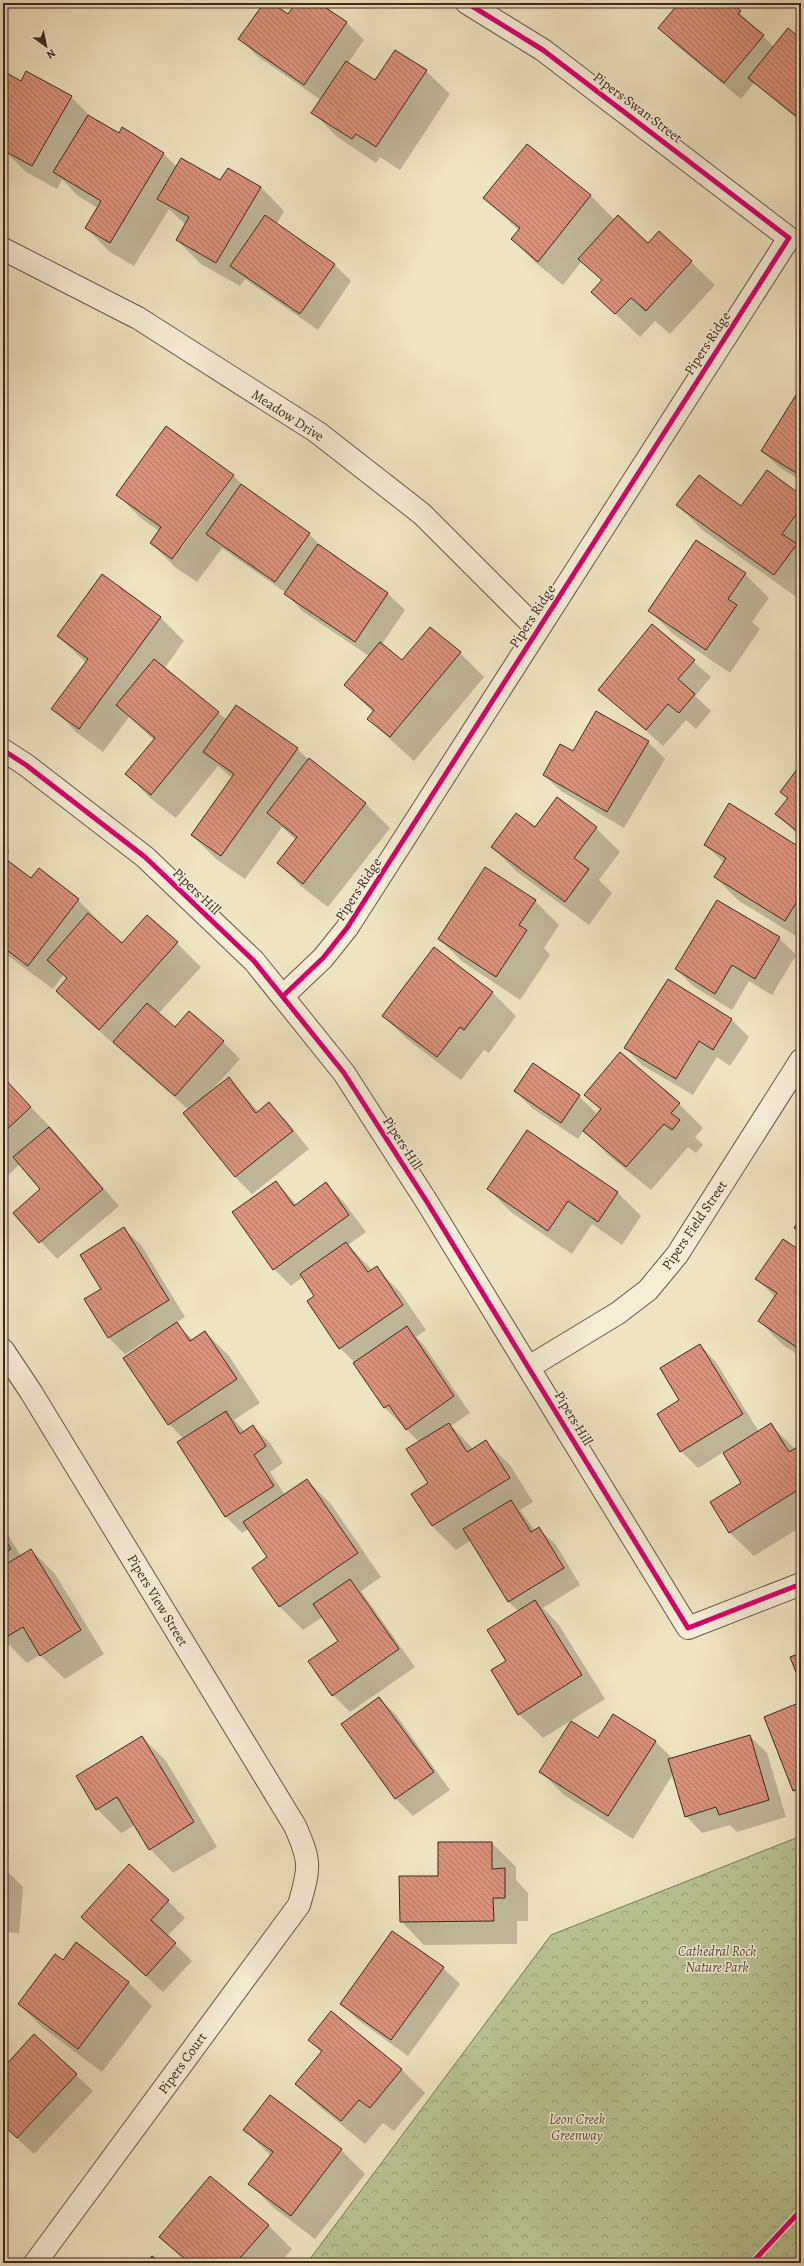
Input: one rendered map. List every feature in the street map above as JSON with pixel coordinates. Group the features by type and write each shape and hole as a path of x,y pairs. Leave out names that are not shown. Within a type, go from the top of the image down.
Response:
{"street":[{"name":"Pipers Swan Street","path":"467,3 543,50 790,238"},
{"name":"Pipers Ridge","path":"283,996 323,958 347,928 537,629 790,238"},
{"name":"Meadow Drive","path":"3,249 138,318 317,432 422,514 537,629"},
{"name":"Pipers Hill","path":"3,750 26,765 145,857 254,961 344,1073 427,1202 688,1628 801,1584"},
{"name":"Pipers Field Street","path":"529,1367 618,1313 648,1290 677,1255 801,1060"},
{"name":"Pipers View Street","path":"3,1350 40,1406 295,1826 307,1854"},
{"name":"Pipers Court","path":"34,2263 299,1905 308,1875 307,1854"}],"green space":[{"name":"Leon Creek Greenway","path":"801,1836 801,2263 307,2263 551,1935"}],"building":[{"path":"264,3 272,3 288,14 296,3 319,3 347,22 304,85 238,39"},
{"path":"679,3 731,3 741,11 738,14 764,35 724,83 658,28"},
{"path":"788,28 801,39 801,120 748,78"},
{"path":"395,50 427,70 376,147 356,134 352,139 311,113 346,61 375,80"},
{"path":"3,71 21,81 26,71 72,96 32,166 3,150 7,138 3,136"},
{"path":"88,115 119,133 122,127 164,153 110,243 85,228 101,201 53,172"},
{"path":"527,144 591,195 538,262 511,239 520,228 483,198"},
{"path":"181,158 220,180 228,168 261,187 216,263 176,240 189,217 157,199"},
{"path":"265,215 335,264 300,314 230,266"},
{"path":"618,215 648,243 659,231 692,261 646,311 631,298 615,314 591,292 602,280 578,259"},
{"path":"801,387 801,476 761,451"},
{"path":"166,426 234,475 172,559 150,543 161,527 116,495"},
{"path":"767,470 801,495 801,508 782,534 797,544 774,575 676,505 699,475 741,506"},
{"path":"241,484 310,533 275,582 206,534"},
{"path":"696,540 746,573 728,599 737,605 706,650 648,611"},
{"path":"318,544 388,593 355,642 284,594"},
{"path":"102,574 161,617 79,729 51,709 88,659 57,636"},
{"path":"652,624 695,660 678,679 695,694 679,713 668,704 646,730 598,690"},
{"path":"430,627 461,652 390,737 367,719 374,710 344,685 380,642 402,660"},
{"path":"154,659 219,712 151,795 125,774 155,738 116,705"},
{"path":"236,705 298,748 221,856 191,835 234,774 203,752"},
{"path":"596,711 649,741 607,812 543,775 560,744 573,751"},
{"path":"309,758 366,803 303,884 277,863 297,837 267,813"},
{"path":"801,764 801,834 775,814 788,798 780,792"},
{"path":"557,797 597,827 574,858 589,869 565,902 491,847 516,813 535,827"},
{"path":"729,803 801,848 801,895 785,921 714,877 726,858 704,845"},
{"path":"3,857 31,878 39,868 79,899 28,966 3,947"},
{"path":"485,867 536,900 519,925 527,930 496,977 438,939"},
{"path":"717,900 780,937 755,979 732,965 715,994 675,969"},
{"path":"88,913 122,943 147,915 178,942 99,1030 56,991 67,978 47,960"},
{"path":"434,947 493,992 464,1030 460,1027 437,1057 382,1016"},
{"path":"668,979 732,1019 713,1050 699,1041 676,1079 624,1048"},
{"path":"147,1003 175,1027 189,1011 224,1041 175,1096 113,1042"},
{"path":"620,1052 680,1103 671,1113 680,1120 672,1130 664,1124 626,1167 583,1131 601,1109 584,1095"},
{"path":"533,1063 580,1095 561,1123 514,1091"},
{"path":"3,1077 31,1107 3,1133"},
{"path":"229,1077 256,1113 269,1102 293,1131 235,1177 183,1113"},
{"path":"49,1127 103,1189 39,1243 13,1213 40,1189 13,1157"},
{"path":"527,1130 618,1192 598,1222 568,1201 548,1231 487,1189"},
{"path":"276,1181 294,1206 326,1182 349,1215 273,1270 232,1212"},
{"path":"801,1217 801,1232 794,1228"},
{"path":"124,1227 169,1300 108,1338 84,1299 101,1289 80,1255"},
{"path":"783,1239 801,1251 801,1346 799,1349 758,1321 777,1293 755,1279"},
{"path":"346,1242 368,1272 377,1266 403,1305 339,1349 307,1301 314,1296 300,1274"},
{"path":"177,1322 190,1341 205,1331 237,1379 168,1425 123,1358"},
{"path":"407,1326 454,1396 406,1430 389,1405 384,1408 353,1363"},
{"path":"700,1344 743,1414 680,1452 657,1414 679,1400 660,1368"},
{"path":"226,1411 240,1434 253,1425 266,1446 254,1455 274,1486 225,1517 177,1442"},
{"path":"449,1423 467,1452 486,1440 510,1478 432,1526 411,1494 428,1483 406,1449"},
{"path":"771,1423 789,1452 801,1445 801,1488 729,1533 710,1502 741,1483 723,1453"},
{"path":"307,1479 358,1553 279,1607 252,1568 267,1557 243,1522"},
{"path":"511,1500 531,1532 539,1527 564,1568 508,1602 463,1529"},
{"path":"3,1536 11,1549 3,1554"},
{"path":"31,1549 81,1630 40,1656 23,1627 3,1639 3,1566"},
{"path":"350,1579 399,1649 332,1696 308,1661 338,1641 313,1604"},
{"path":"535,1600 582,1675 518,1715 491,1670 506,1661 487,1630"},
{"path":"801,1653 801,1685 790,1657"},
{"path":"379,1697 434,1772 395,1799 341,1724"},
{"path":"801,1702 801,1788 793,1791 764,1717"},
{"path":"613,1714 656,1741 608,1816 539,1772 571,1721 598,1738"},
{"path":"750,1735 769,1800 719,1815 716,1807 685,1817 668,1759"},
{"path":"142,1736 194,1822 149,1850 117,1797 96,1810 76,1776"},
{"path":"438,1842 492,1842 492,1869 505,1868 505,1898 493,1898 494,1921 400,1922 399,1876 438,1876"},
{"path":"129,1864 169,1900 151,1920 176,1943 146,1976 81,1917"},
{"path":"392,1931 444,1967 391,2040 340,2004"},
{"path":"76,1942 129,1982 78,2049 18,2004 55,1954 63,1960"},
{"path":"331,2011 402,2069 370,2108 359,2100 341,2121 295,2084 322,2051 308,2040"},
{"path":"34,2034 77,2074 17,2138 3,2125 3,2068"},
{"path":"270,2095 342,2149 291,2216 248,2184 273,2152 243,2130"},
{"path":"210,2176 269,2225 240,2258 246,2263 190,2263 159,2237"},
{"path":"152,2256 162,2263 146,2263"}],"cycle path":[{"path":"283,996 323,958 347,928 789,238 543,50 467,3"},
{"path":"3,750 26,765 145,857 254,961 344,1073 427,1202 688,1628 801,1584"},
{"path":"752,2263 801,2210"}],"park label":[{"name":"Cathedral Rock Nature Park","path":"717,1960"}]}
